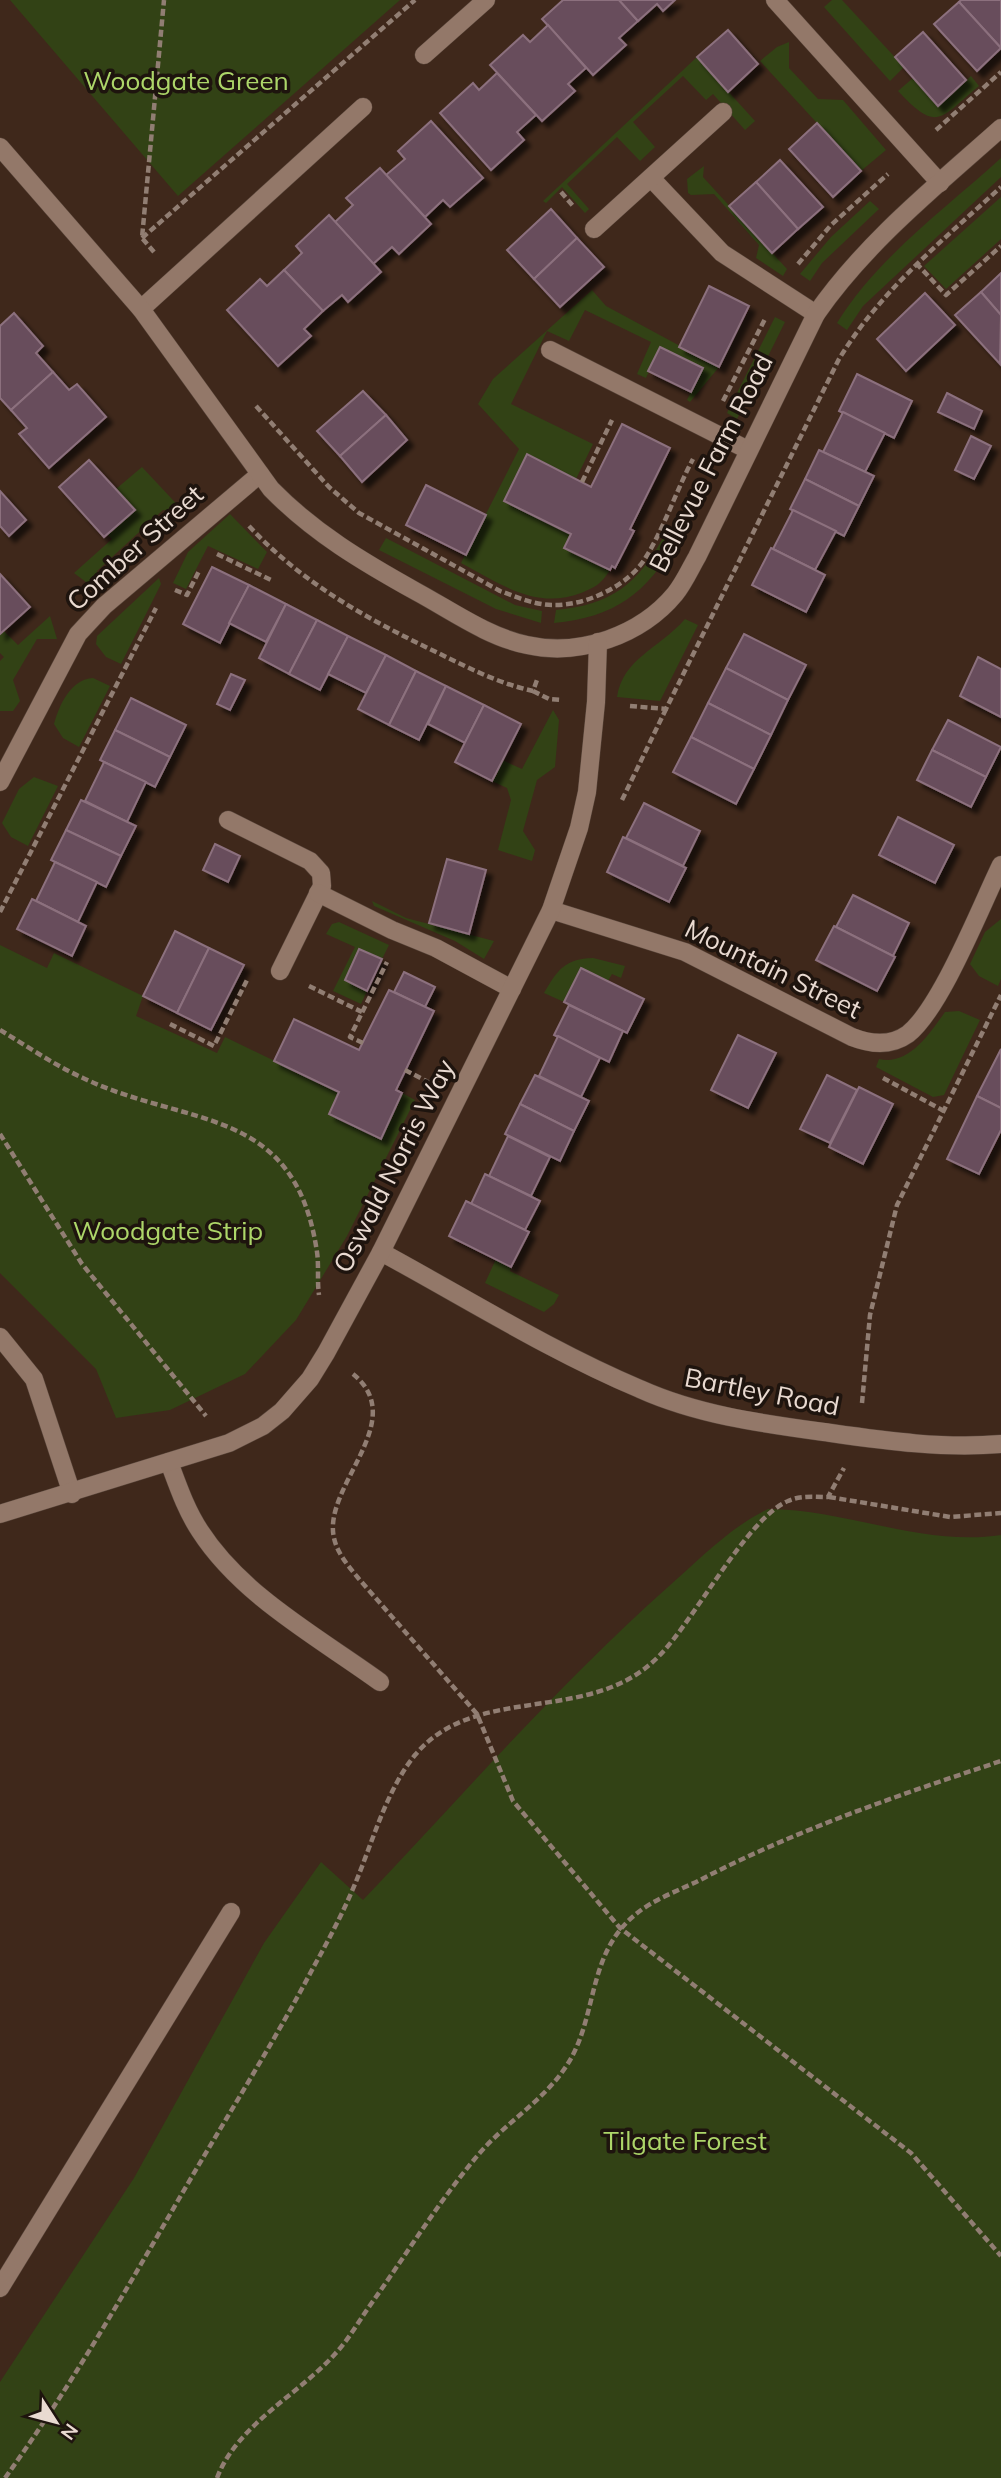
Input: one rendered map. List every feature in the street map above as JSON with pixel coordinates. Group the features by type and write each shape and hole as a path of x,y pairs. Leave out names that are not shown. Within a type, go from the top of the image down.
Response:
{"street":[{"path":"424,55 486,0"},
{"path":"775,0 940,183"},
{"path":"141,309 363,107"},
{"path":"594,229 723,112"},
{"name":"Bellevue Farm Road","path":"0,147 141,309 260,474 286,505 320,534 357,559 496,635 539,647 583,646 632,630 659,611 677,592 697,557 816,314 841,278 1001,128"},
{"path":"651,178 722,253 816,314"},
{"path":"551,350 748,450"},
{"name":"Comber Street","path":"0,782 78,634 104,606 260,474"},
{"name":"Oswald Norris Way","path":"0,1514 72,1494 229,1443 263,1426 282,1411 310,1379 381,1252 551,910 579,828 596,702 598,642"},
{"path":"229,820 310,862 321,873 323,886 280,971"},
{"name":"Mountain Street","path":"551,910 685,952 852,1037 873,1044 884,1043 907,1034 920,1021 997,884 1001,865"},
{"path":"318,893 392,930 436,948 512,989"},
{"name":"Bartley Road","path":"381,1252 641,1390 716,1414 859,1437 975,1447 1001,1444"},
{"path":"0,1337 34,1379 72,1494"},
{"path":"169,1462 188,1510 219,1556 243,1581 380,1682"},
{"path":"0,2288 231,1912"}],"path":[{"path":"164,0 142,238 175,276"},
{"path":"142,238 415,0"},
{"path":"533,691 549,699 666,709 839,359 860,324 916,263 1001,187"},
{"path":"916,263 946,295 1001,246"},
{"path":"582,482 628,389"},
{"path":"178,542 174,574 167,586 187,595 204,561"},
{"path":"209,550 273,582"},
{"path":"0,912 161,598"},
{"path":"363,1043 350,1037 391,952"},
{"path":"170,1024 214,1046 256,960 362,1012"},
{"path":"828,1497 859,1437 867,1332 897,1205 1001,995"},
{"path":"0,1030 84,1079 246,1133 272,1153 290,1174 301,1194 317,1252 326,1353 360,1380 370,1400 372,1425 364,1450 333,1517 334,1538 342,1558 477,1714 513,1801 620,1927 911,2153 1001,2256"},
{"path":"852,1037 871,1071 944,1111"},
{"path":"0,1134 82,1264 229,1443"},
{"path":"5,2478 45,2422 98,2339 304,1984 354,1887 391,1796 413,1758 430,1739 454,1722 477,1714 557,1703 606,1692 630,1679 657,1659 677,1637 730,1560 787,1501 806,1497 828,1497 950,1517 1001,1513"},
{"path":"217,2478 224,2460 245,2434 296,2392 337,2353 478,2155 546,2091 566,2067 578,2043 604,1952 620,1927 639,1911 732,1863 879,1802 1001,1761"}],"green space":[{"name":"Woodgate Green","path":"10,0 400,0 178,196"},
{"path":"832,0 842,0 904,67 890,81 824,7"},
{"path":"789,42 789,68 818,99 843,100 886,150 861,171 760,61 777,47"},
{"path":"697,57 755,121 745,130 713,94 706,100 683,76 633,122 655,147 640,161 617,137 567,184 589,209 585,213 562,187 546,203 543,201"},
{"path":"971,76 979,86 939,117 922,113 898,91 913,78 938,106"},
{"path":"1001,158 1001,177 863,306 847,330 837,323 853,299 892,256"},
{"path":"704,166 703,177 787,269 783,276 756,258 759,245 714,194 688,193 687,179"},
{"path":"1001,197 1001,239 946,289 924,266"},
{"path":"870,201 879,209 822,263 810,281 800,274 831,237"},
{"path":"592,290 606,306 719,367 690,402 687,400 703,368 660,347 646,378 637,374 651,342 585,310 569,341 547,331 511,404 593,444 576,479 527,455 504,500 571,534 565,548 610,570 598,584 581,593 565,597 534,597 504,586 461,563 519,449 478,404 493,379"},
{"path":"775,317 785,322 737,419 727,413"},
{"path":"142,467 186,514 163,510 97,571 99,592 74,573 112,539 107,534 134,509 116,489"},
{"path":"230,514 267,552 258,569 208,546 186,589 173,583 188,552"},
{"path":"664,536 676,542 653,576 627,600 595,615 554,623 556,610 592,603 621,589 644,567"},
{"path":"386,538 515,605 542,611 541,623 496,609 379,550"},
{"path":"159,578 161,584 121,664 106,657 96,644 97,636"},
{"path":"50,616 57,639 37,639 13,680 20,701 13,711 0,711 0,661 4,657 0,653 0,634 4,631 18,645"},
{"path":"685,619 698,625 660,701 617,697 626,673 634,663"},
{"path":"93,678 110,686 79,747 63,738 54,724 63,701 72,688 85,679"},
{"path":"553,710 559,720 555,767 537,780 523,831 535,850 532,861 498,850 511,800 507,788 492,781 502,760 522,769"},
{"path":"34,777 58,786 28,846 11,837 2,823 19,789"},
{"path":"372,901 406,918 494,941 484,959 455,941 374,906"},
{"path":"1001,919 1001,979 998,986 979,976 970,964 985,932"},
{"path":"339,922 389,945 382,959 359,949 345,980 367,991 361,1004 333,991 355,947 326,934 332,924"},
{"name":"Woodgate Strip","path":"0,945 47,968 54,953 143,996 136,1016 217,1053 225,1037 339,1092 381,1138 402,1093 415,1100 347,1236 296,1320 245,1374 170,1410 116,1418 96,1369 0,1273"},
{"path":"593,958 625,966 621,978 612,974 608,981 581,968 564,1002 544,993 563,967 569,963"},
{"path":"959,1011 980,1020 944,1095 933,1097 876,1067 879,1059 900,1058 918,1046 945,1012"},
{"path":"496,1259 511,1267 510,1271 559,1295 554,1304 544,1312 485,1283"},
{"name":"Tilgate Forest","path":"768,1509 826,1515 943,1536 1001,1535 1001,2478 0,2478 0,2382 134,2178 264,1943 321,1862 363,1900 588,1662 715,1545"}],"building":[{"path":"563,0 619,0 638,21 619,38 626,45 593,75 542,19"},
{"path":"619,0 675,0 663,11 657,4 638,21"},
{"path":"1001,0 1001,48 959,2"},
{"path":"959,2 1001,48 977,71 934,24"},
{"path":"548,25 586,68 568,84 575,91 542,121 490,65 523,35 530,42"},
{"path":"728,30 758,64 728,92 697,57"},
{"path":"923,32 966,80 938,106 895,57"},
{"path":"497,73 536,115 517,132 524,140 491,170 440,113 473,83 479,90"},
{"path":"431,121 483,178 450,207 443,200 425,217 386,175 405,159 398,151"},
{"path":"817,123 861,171 833,197 789,149"},
{"path":"780,160 823,207 798,229 756,182"},
{"path":"380,168 431,224 399,254 392,247 373,264 335,222 353,205 346,198"},
{"path":"756,182 798,229 772,253 729,206"},
{"path":"551,209 577,238 534,279 507,250"},
{"path":"329,215 381,272 348,302 342,295 323,311 284,270 302,253 296,246"},
{"path":"577,238 604,267 560,307 534,279"},
{"path":"284,270 323,311 304,329 311,336 278,366 227,310 260,279 267,286"},
{"path":"1001,273 1001,315 981,292"},
{"path":"709,286 749,306 719,367 679,347"},
{"path":"981,292 1001,315 1000,364 955,315"},
{"path":"925,293 955,325 906,371 877,339"},
{"path":"14,313 43,346 36,353 53,372 11,410 0,398 0,326"},
{"path":"660,347 703,368 691,392 648,371"},
{"path":"53,372 69,390 77,384 106,417 49,468 19,434 27,428 11,410"},
{"path":"857,374 912,401 894,438 839,411"},
{"path":"363,391 386,415 340,456 317,431"},
{"path":"947,393 982,411 974,429 938,412"},
{"path":"843,412 885,433 865,472 823,452"},
{"path":"386,415 407,440 362,482 340,456"},
{"path":"622,424 670,448 630,529 634,531 615,568 612,566 610,570 564,548 571,534 504,501 527,454 591,487"},
{"path":"971,436 991,446 974,479 955,470"},
{"path":"819,450 874,476 859,506 805,479"},
{"path":"89,460 135,510 104,537 59,487"},
{"path":"805,479 859,506 844,536 790,509"},
{"path":"426,485 486,515 466,555 406,525"},
{"path":"0,491 26,520 9,536 0,526"},
{"path":"793,510 836,531 815,570 773,549"},
{"path":"771,548 825,575 806,612 752,585"},
{"path":"212,567 249,585 220,643 183,624"},
{"path":"0,574 30,607 0,634"},
{"path":"249,585 286,604 266,642 229,623"},
{"path":"286,604 317,620 289,674 259,658"},
{"path":"317,620 348,636 320,690 289,674"},
{"path":"744,634 806,665 788,700 726,668"},
{"path":"348,636 386,655 366,693 328,674"},
{"path":"386,655 416,671 389,725 358,709"},
{"path":"978,657 1001,669 1001,717 960,696"},
{"path":"726,668 788,700 771,735 708,703"},
{"path":"416,671 446,686 419,740 389,725"},
{"path":"231,674 245,680 230,710 217,704"},
{"path":"446,686 484,705 465,743 428,724"},
{"path":"131,698 186,725 170,757 115,730"},
{"path":"708,703 771,735 754,769 691,737"},
{"path":"484,705 521,724 492,781 455,762"},
{"path":"948,720 1001,747 986,777 932,750"},
{"path":"115,730 170,757 155,787 100,760"},
{"path":"691,737 754,769 736,804 673,772"},
{"path":"932,750 986,777 971,807 917,780"},
{"path":"104,762 146,782 127,822 85,801"},
{"path":"81,800 136,826 121,856 66,830"},
{"path":"644,803 700,831 683,866 626,838"},
{"path":"898,817 954,845 935,883 879,855"},
{"path":"66,830 121,856 106,887 51,860"},
{"path":"623,837 686,868 669,902 607,872"},
{"path":"215,844 240,856 228,882 203,870"},
{"path":"447,859 486,870 469,934 429,923"},
{"path":"55,862 97,882 78,922 36,901"},
{"path":"853,895 909,923 893,956 836,927"},
{"path":"32,899 86,926 72,956 17,929"},
{"path":"834,926 895,957 877,991 816,960"},
{"path":"175,931 209,948 177,1013 143,996"},
{"path":"209,948 244,965 211,1030 177,1013"},
{"path":"359,949 382,959 367,991 345,980"},
{"path":"581,968 644,999 627,1033 564,1002"},
{"path":"404,972 435,987 425,1007 394,992"},
{"path":"389,990 434,1011 396,1090 402,1093 381,1139 329,1114 339,1092 274,1061 294,1019 359,1050"},
{"path":"569,1005 623,1031 609,1062 554,1035"},
{"path":"738,1035 776,1053 748,1108 711,1090"},
{"path":"558,1036 600,1058 581,1097 539,1076"},
{"path":"1001,1049 1001,1108 977,1096"},
{"path":"535,1075 589,1101 574,1131 520,1104"},
{"path":"827,1075 857,1090 830,1143 800,1129"},
{"path":"859,1087 893,1104 863,1164 829,1147"},
{"path":"977,1096 1001,1108 1001,1130 979,1174 947,1159"},
{"path":"520,1104 574,1131 560,1161 505,1134"},
{"path":"508,1136 550,1157 531,1196 489,1176"},
{"path":"485,1174 540,1201 525,1230 471,1204"},
{"path":"466,1201 529,1232 511,1267 449,1236"}]}
